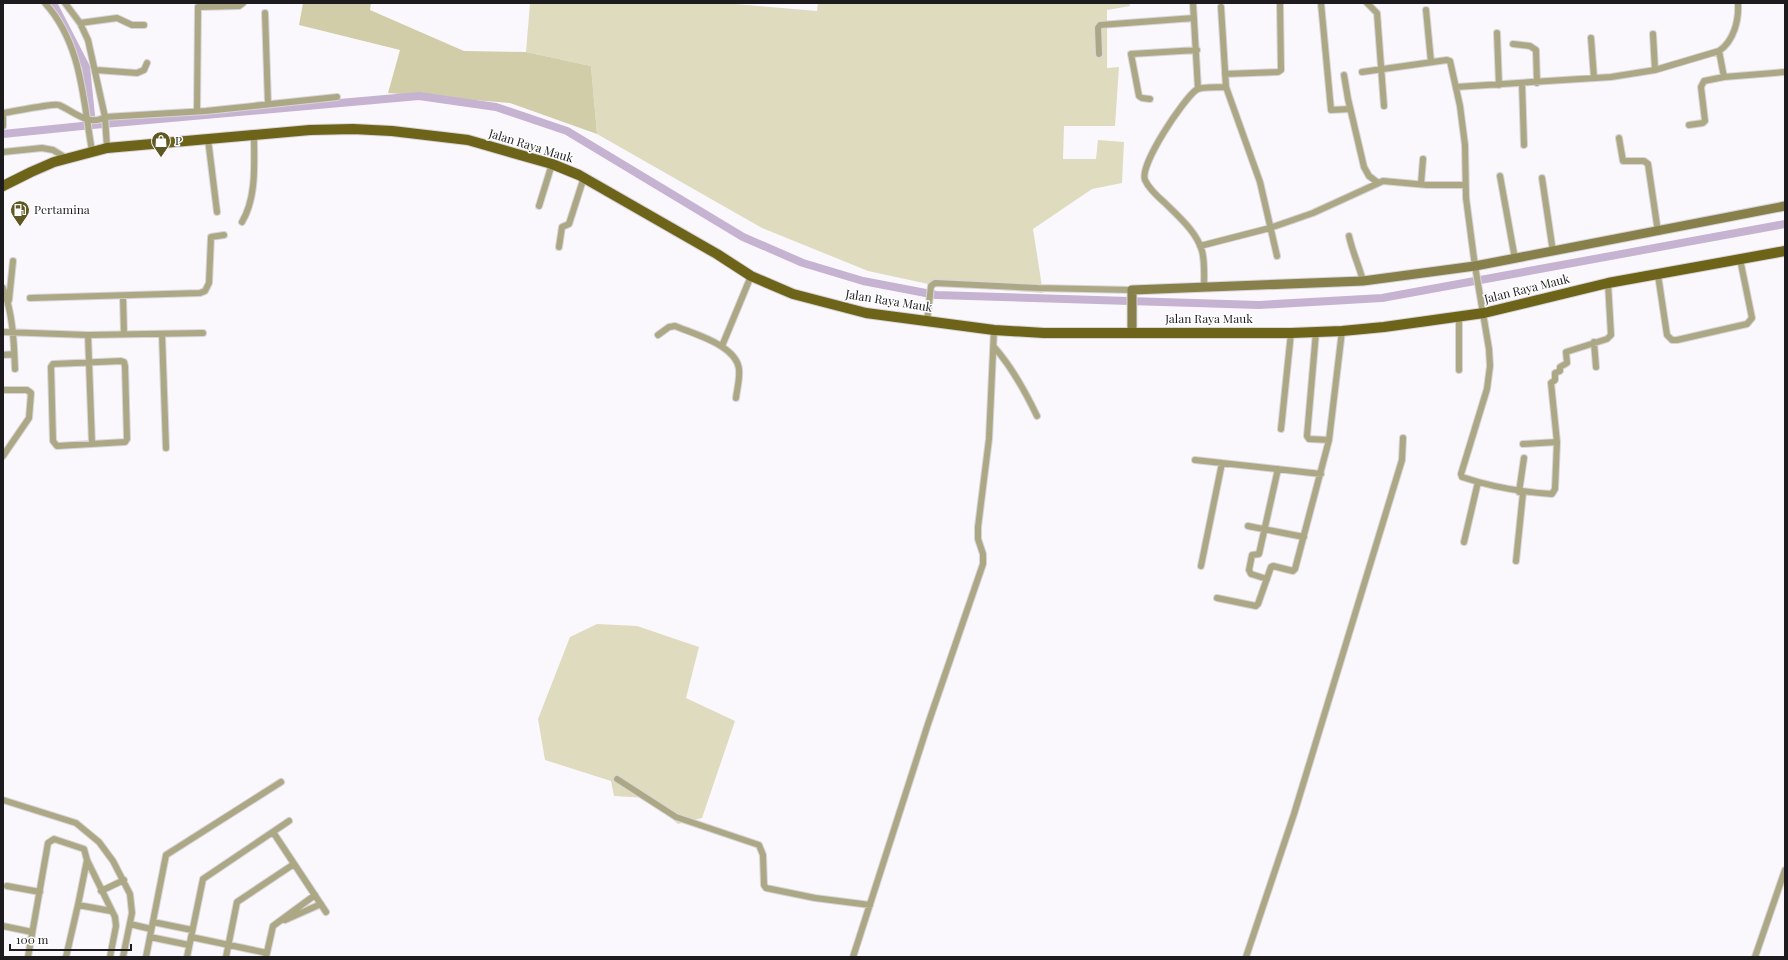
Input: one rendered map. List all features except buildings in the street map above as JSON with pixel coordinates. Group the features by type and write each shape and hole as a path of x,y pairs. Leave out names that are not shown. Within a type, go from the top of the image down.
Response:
{"main road":[{"name":"Jalan Raya Mauk","path":"3,186 91,146 208,139 310,130 346,129 415,132 468,140 552,164 584,177 717,254 751,276 768,285 814,300 866,313 928,318 994,330 1044,333 1132,328 1291,333 1384,328 1459,317 1483,309 1608,283 1785,251"}],"street":[{"path":"45,3 65,32 78,63 89,121 91,146"},
{"path":"65,3 80,23 88,40 96,70 104,119 106,145"},
{"path":"197,111 198,5 239,6 243,3"},
{"path":"1193,3 1197,50 1198,89"},
{"path":"1225,74 1278,72 1281,70 1280,3"},
{"path":"1322,3 1331,110 1350,109"},
{"path":"1367,3 1377,13 1384,106"},
{"path":"1456,87 1537,83 1611,77 1655,70 1719,51 1730,41 1739,16 1738,3"},
{"path":"1221,7 1226,87 1260,182 1277,256"},
{"path":"1426,10 1431,62"},
{"path":"265,13 268,104"},
{"path":"80,23 117,18 132,25 144,25"},
{"path":"1099,54 1098,28 1100,25 1194,18"},
{"path":"1497,33 1499,85"},
{"path":"1654,34 1655,70"},
{"path":"1591,38 1594,78"},
{"path":"1513,44 1530,46 1536,50 1537,83"},
{"path":"1150,99 1139,96 1131,54 1197,50"},
{"path":"1719,51 1724,77"},
{"path":"1362,72 1382,68 1447,60 1450,61 1456,87 1465,145 1465,185 1476,269 1490,349 1490,366 1487,389 1461,474 1462,477 1521,492 1552,494 1557,442 1551,383 1555,380 1555,374 1560,371 1560,367 1567,363 1566,352 1610,337 1612,333 1608,283"},
{"path":"96,70 137,72 144,70 147,63"},
{"path":"1689,125 1703,123 1705,121 1702,84 1704,81 1724,77 1785,72"},
{"path":"1344,74 1350,109 1364,167 1369,176 1377,182"},
{"path":"1522,83 1524,145"},
{"path":"1204,287 1202,252 1200,246 1182,220 1155,194 1144,177 1144,172 1156,144 1185,101 1198,89 1226,87"},
{"path":"3,126 3,114 58,105 89,121 337,97"},
{"path":"242,222 247,214 254,180 254,135"},
{"path":"1619,138 1622,160 1625,162 1644,161 1648,164 1658,232"},
{"path":"208,139 217,212"},
{"path":"3,152 42,148 49,149 66,158"},
{"path":"1421,184 1423,159"},
{"path":"539,206 552,164"},
{"path":"1500,176 1515,259"},
{"path":"558,247 562,227 569,224 584,177"},
{"path":"1542,178 1553,252"},
{"path":"1200,246 1270,228 1312,213 1377,182 1391,181 1421,184 1465,185"},
{"path":"928,318 930,290 932,284 935,282 1132,293 1204,287 1363,282 1476,269 1515,259 1785,206"},
{"path":"30,298 200,293 205,291 209,283 211,237 224,235"},
{"path":"1349,236 1351,247 1358,261 1363,282"},
{"path":"1658,275 1667,335 1672,340 1677,340 1749,322 1752,318 1740,259"},
{"path":"8,302 13,261"},
{"path":"722,346 751,276"},
{"path":"3,288 8,302 13,333 15,369"},
{"path":"1132,293 1132,328"},
{"path":"123,296 124,334"},
{"path":"1459,317 1459,370"},
{"path":"658,335 669,327 675,326 722,346 734,356 739,368 736,398"},
{"path":"853,957 928,724 983,564 983,554 978,539 978,527 989,439 994,330"},
{"path":"1217,598 1256,606 1272,567 1293,571 1296,569 1329,440 1342,331"},
{"path":"3,332 88,335 203,333"},
{"path":"1316,332 1307,436 1309,439 1329,440"},
{"path":"1281,429 1291,333"},
{"path":"162,334 166,448"},
{"path":"88,335 92,444"},
{"path":"1594,342 1596,367"},
{"path":"994,347 1002,356 1024,390 1036,416"},
{"path":"3,355 14,354"},
{"path":"124,362 127,439 122,443 57,446 53,441 51,367 53,364 88,363 124,362"},
{"path":"3,390 27,390 31,393 29,418 3,456"},
{"path":"1246,957 1294,814 1402,460 1403,438"},
{"path":"1523,444 1557,442"},
{"path":"1516,561 1524,458"},
{"path":"1195,460 1321,474"},
{"path":"1201,566 1222,463"},
{"path":"1267,579 1250,574 1249,572 1252,555 1259,554 1278,469"},
{"path":"1464,542 1478,482"},
{"path":"1248,526 1304,537"},
{"path":"617,779 676,817 759,846 763,855 764,885 766,888 815,898 870,905"},
{"path":"146,957 166,854 280,782"},
{"path":"3,800 76,823 99,842 124,880 130,894 132,913 123,957"},
{"path":"187,957 203,879 289,821"},
{"path":"273,832 326,912"},
{"path":"28,957 48,843 54,839 84,849 87,860 101,891 115,917 116,926 110,957"},
{"path":"66,957 87,860"},
{"path":"226,957 237,902 294,864"},
{"path":"1756,956 1785,870"},
{"path":"101,891 124,880"},
{"path":"7,886 40,892"},
{"path":"191,937 267,955 273,926 315,895"},
{"path":"273,926 320,904"},
{"path":"78,905 111,912"},
{"path":"153,922 192,930"},
{"path":"130,924 152,929"},
{"path":"3,926 32,932"},
{"path":"150,937 189,946"}],"shaded area":[{"path":"303,3 371,3 370,10 464,51 526,52 591,66 597,134 510,103 388,93 400,50 299,25"},
{"path":"530,3 725,3 817,11 818,3 1129,3 1130,6 1107,10 1107,68 1119,67 1115,126 1064,126 1063,159 1096,159 1098,140 1124,142 1122,183 1092,189 1033,229 1043,293 933,285 868,271 762,228 597,134 591,66 526,52"},
{"path":"597,624 637,626 699,647 686,698 735,721 702,818 678,824 648,798 614,796 611,781 545,760 538,719 570,637"}],"waterway":[{"path":"53,3 86,67 92,125"},
{"path":"3,134 419,96 496,107 567,131 743,237 803,263 863,281 936,295 1259,305 1382,298 1785,224"}],"place":[{"name":"P","path":"161,158"},
{"name":"Pertamina","path":"20,227"}]}
